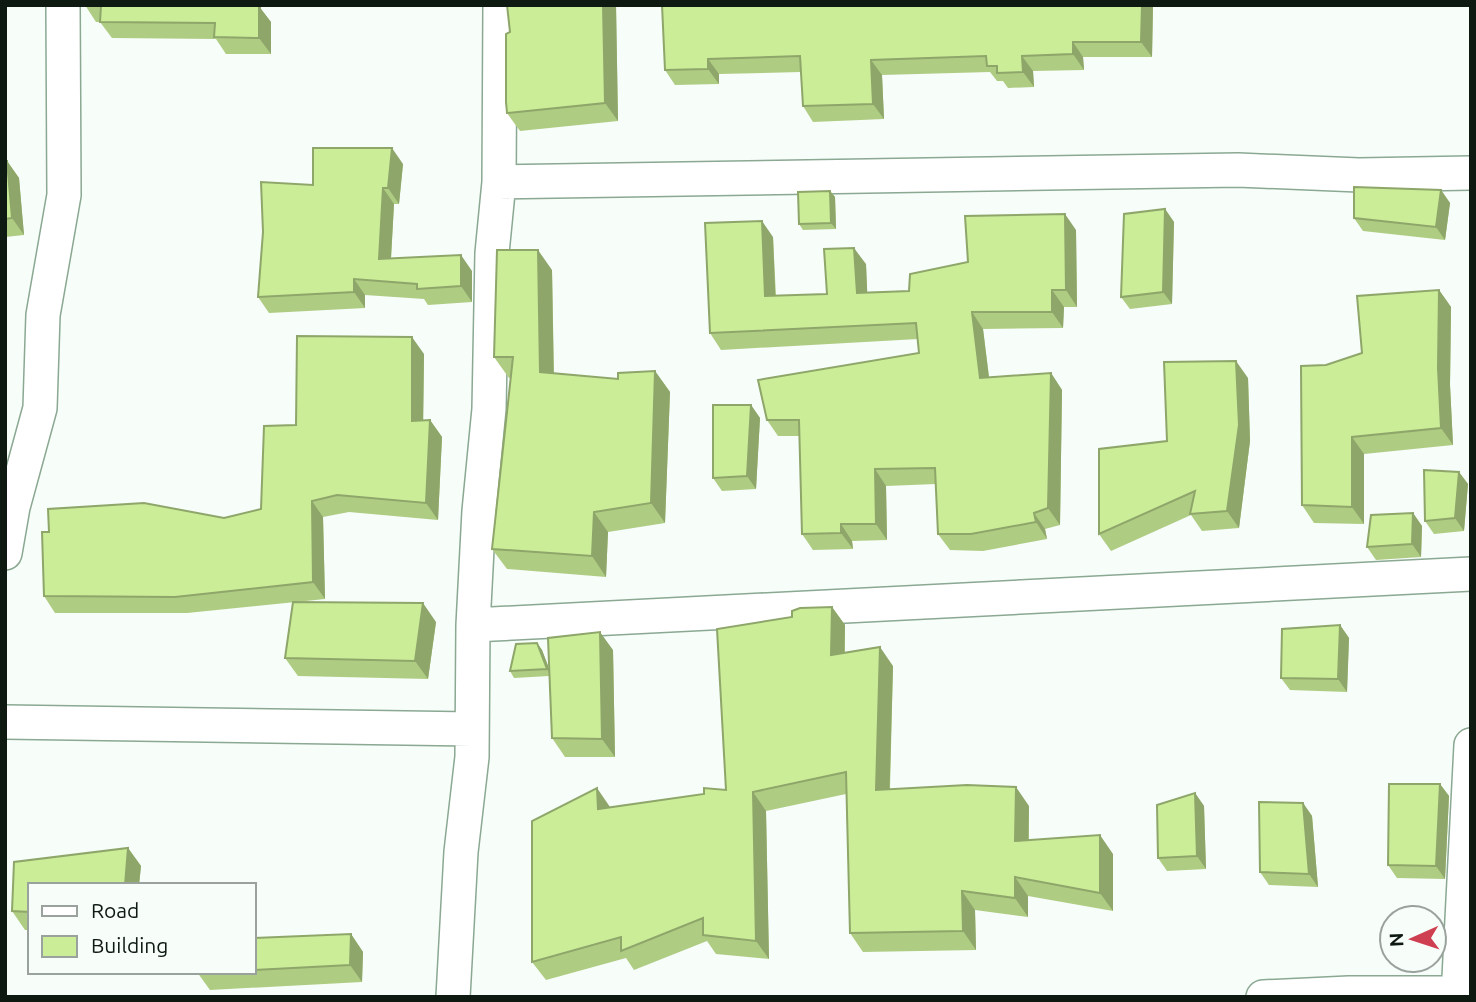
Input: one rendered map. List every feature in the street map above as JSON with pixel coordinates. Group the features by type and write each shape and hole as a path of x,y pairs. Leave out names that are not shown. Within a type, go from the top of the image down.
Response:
{"street":[{"path":"5,553 13,507 40,408 43,315 64,195 63,5"},
{"path":"453,997 461,852 472,757 473,625 479,511 489,409 492,253 499,182 500,5"},
{"path":"499,182 1238,170 1359,175 1471,173"},
{"path":"473,625 1471,574"},
{"path":"5,722 472,729"},
{"path":"1263,997 1349,993 1462,994 1471,745"}],"building":[{"path":"101,5 258,5 259,38 214,37 215,23 100,22"},
{"path":"507,5 603,5 605,103 507,113 506,34 510,32"},
{"path":"662,5 1142,5 1141,42 1073,42 1073,54 1022,56 1023,72 997,73 997,66 987,66 986,56 871,60 873,104 803,106 800,56 708,59 708,69 665,70"},
{"path":"313,148 392,148 388,188 383,188 379,259 461,255 461,286 417,289 417,284 354,279 354,292 258,297 263,232 261,182 313,185"},
{"path":"5,161 12,218 5,219"},
{"path":"1354,187 1441,190 1436,227 1354,218"},
{"path":"830,191 831,223 799,224 798,192"},
{"path":"1165,209 1163,292 1121,297 1124,214"},
{"path":"1065,214 1066,290 1052,290 1052,312 972,312 980,378 1051,373 1048,508 1034,513 1036,522 971,534 938,534 935,468 875,469 876,524 841,524 841,533 802,534 799,420 767,420 758,380 919,353 916,323 710,333 705,223 762,221 765,296 827,294 824,249 854,248 857,293 909,291 910,274 968,262 965,216"},
{"path":"497,250 538,250 540,372 618,379 618,373 655,371 651,503 594,512 592,556 492,549 513,357 494,357"},
{"path":"1439,290 1438,368 1441,428 1352,437 1352,507 1302,505 1301,366 1326,365 1362,353 1357,296"},
{"path":"297,336 412,337 412,421 430,420 426,503 337,495 312,501 313,582 175,597 44,596 42,532 49,532 48,509 144,503 224,518 261,509 264,426 296,425"},
{"path":"1236,361 1239,425 1227,511 1190,514 1195,491 1099,534 1099,449 1167,441 1164,362"},
{"path":"713,405 751,405 747,476 713,478"},
{"path":"1424,470 1459,472 1455,518 1425,521"},
{"path":"1413,513 1412,544 1367,547 1371,515"},
{"path":"293,602 423,603 415,661 285,658"},
{"path":"832,607 831,655 880,647 876,790 967,785 1016,787 1015,841 1100,835 1100,893 1015,877 1015,898 962,891 963,931 850,933 846,772 753,792 756,941 703,935 703,918 621,951 621,937 532,962 532,821 597,788 598,809 704,794 704,788 726,790 717,629 792,617 792,611 800,608"},
{"path":"1340,625 1338,679 1281,678 1282,629"},
{"path":"600,632 602,739 552,738 548,638"},
{"path":"537,643 547,669 510,671 516,644"},
{"path":"1389,784 1440,784 1436,866 1388,865"},
{"path":"1195,793 1197,856 1158,858 1157,805"},
{"path":"1259,802 1303,803 1309,874 1260,872"},
{"path":"128,848 125,883 28,883 28,912 12,911 14,862"},
{"path":"351,934 350,965 256,970 256,938"}]}
